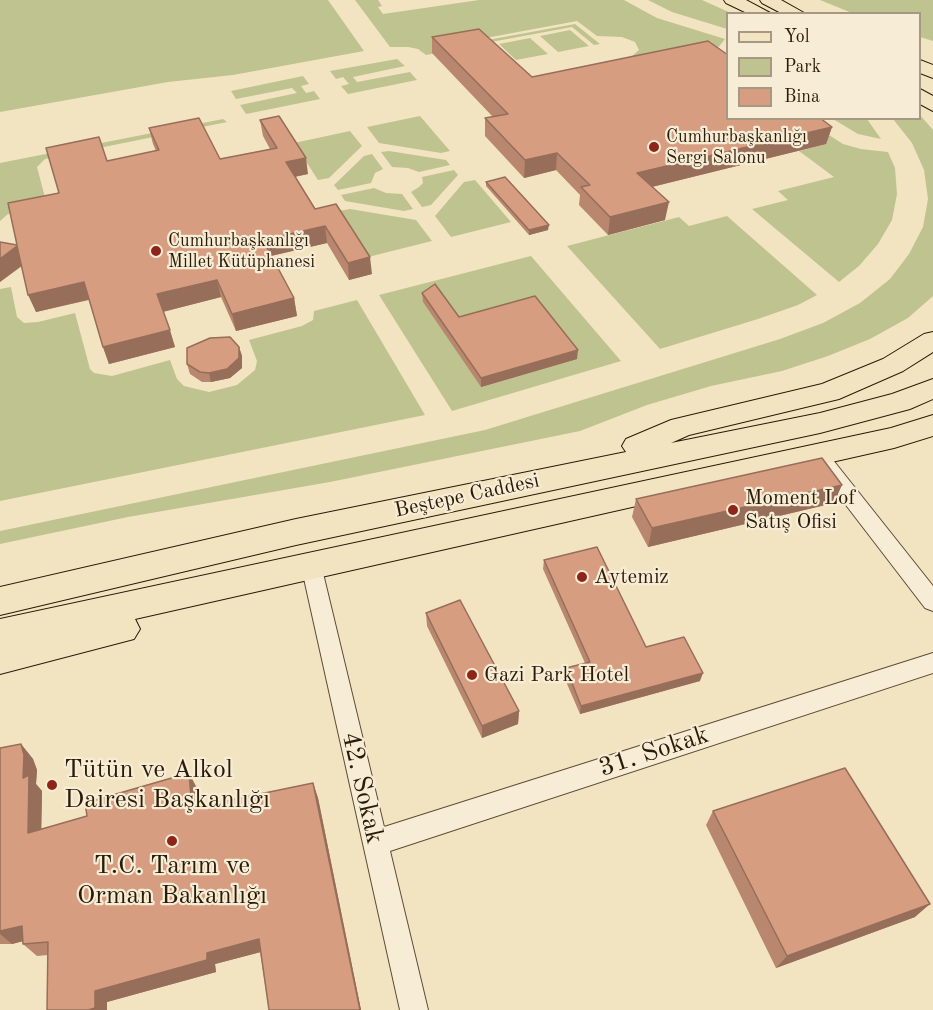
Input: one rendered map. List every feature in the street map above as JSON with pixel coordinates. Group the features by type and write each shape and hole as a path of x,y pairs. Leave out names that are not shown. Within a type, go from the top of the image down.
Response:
{"main road":[{"path":"731,0 750,12"},
{"path":"731,0 759,12"},
{"path":"768,0 795,12"},
{"path":"921,96 933,105"},
{"path":"572,474 681,427 829,392 893,365 933,340"},
{"name":"Beştepe Caddesi","path":"0,601 296,532 820,423 900,402 933,388"},
{"name":"Beştepe Caddesi","path":"894,438 933,425"},
{"name":"Beştepe Caddesi","path":"0,634 933,431"},
{"path":"0,585 80,568 296,532"},
{"path":"0,658 261,596 311,565"}],"street":[{"path":"818,455 933,603"},
{"name":"42. Sokak","path":"311,565 414,1010"},
{"name":"31. Sokak","path":"375,843 933,663"}],"green space":[{"path":"0,0 328,0 364,51 233,75 168,82 0,112"},
{"path":"355,0 378,0 382,6 378,7 383,14 479,0 624,0 657,18 725,39 717,49 625,58 639,50 635,42 622,37 597,36 577,21 475,40 479,45 426,55 418,49 390,47"},
{"path":"648,0 702,0 729,12 726,12 726,29 672,12"},
{"path":"820,0 933,0 933,41 921,37 921,12 850,12"},
{"path":"575,24 600,44 594,45 572,27 491,42 482,41"},
{"path":"570,30 589,46 558,52 540,36"},
{"path":"530,38 548,54 516,60 499,44"},
{"path":"397,59 405,66 353,77 357,82 410,72 417,80 348,94 341,86 349,84 343,77 336,79 330,71"},
{"path":"303,76 309,84 301,86 306,93 314,91 320,99 246,114 240,105 297,93 292,88 236,99 231,91"},
{"path":"420,116 450,151 441,153 379,143 367,127"},
{"path":"921,116 933,130 933,296 908,318 870,339 782,371 711,386 647,405 580,431 330,482 128,517 0,544 0,531 485,430 780,339 823,323 860,303 890,279 909,254 923,227 928,199 924,170 912,143 894,120 921,120"},
{"path":"223,119 227,122 45,159 37,167 47,205 8,214 0,221 0,163"},
{"path":"835,120 868,120 881,139 858,134"},
{"path":"810,123 843,144 888,152 895,168 897,194 892,220 878,244 859,266 839,282 752,209 788,200 778,191 834,177 799,151 826,144"},
{"path":"350,131 362,146 329,178 318,180 294,143"},
{"path":"389,151 446,160 450,165 419,172 408,168 392,167 381,152"},
{"path":"372,154 383,169 375,173 371,183 338,190 334,185 364,156"},
{"path":"454,170 458,175 431,205 422,207 411,192 423,183 422,177"},
{"path":"475,180 511,222 451,237 435,216 464,182"},
{"path":"374,188 386,193 402,194 413,209 404,211 345,201 341,195"},
{"path":"350,209 416,220 432,241 368,257 338,211"},
{"path":"727,216 817,295 798,305 758,319 660,349 567,246 679,217 689,226"},
{"path":"531,256 621,361 452,411 379,295"},
{"path":"11,287 17,317 24,323 75,313 90,369 94,373 112,376 170,360 177,379 184,386 209,392 237,385 255,370 257,361 249,340 302,326 313,320 314,311 357,300 425,415 0,501 0,289"}],"building":[{"name":"Cumhurbaşkanlığı Sergi Salonu","path":"479,29 532,77 708,41 726,54 726,120 823,120 832,127 637,173 669,202 610,217 581,187 590,185 557,153 525,160 485,118 508,114 432,37"},
{"name":"Cumhurbaşkanlığı Millet Kütüphanesi","path":"279,116 306,158 286,162 315,209 336,204 370,257 348,263 325,226 263,240 294,298 232,314 217,280 157,294 170,330 103,347 84,282 28,295 17,246 0,259 0,242 17,245 8,203 59,193 46,148 99,137 107,161 159,150 149,128 199,118 220,159 277,148 260,120"},
{"path":"505,177 549,225 529,230 486,182"},
{"path":"435,284 459,317 535,296 578,350 481,378 422,293"},
{"path":"230,337 239,347 239,358 227,369 209,373 200,372 187,364 187,348 210,338"},
{"path":"822,458 842,485 652,528 636,499"},
{"path":"597,547 646,647 684,637 703,673 581,706 566,668 590,662 544,560"},
{"name":"Gazi Park Hotel","path":"460,600 519,711 482,726 426,613"},
{"path":"21,744 24,755 23,778 29,775 28,833 87,816 85,803 189,773 192,808 313,783 360,1010 269,1010 259,939 207,953 207,960 95,991 95,1008 47,1010 48,942 23,944 22,926 0,931 0,748"},
{"path":"845,768 930,904 787,956 713,811"}],"place":[{"name":"Cumhurbaşkanlığı Sergi Salonu","path":"654,147"},
{"name":"Cumhurbaşkanlığı Millet Kütüphanesi","path":"156,251"},
{"name":"Moment Lof Satış Ofisi","path":"733,510"},
{"name":"Aytemiz","path":"582,577"},
{"name":"Gazi Park Hotel","path":"472,675"},
{"name":"Tütün ve Alkol Dairesi Başkanlığı","path":"52,785"},
{"name":"T.C. Tarım ve Orman Bakanlığı","path":"172,841"}]}
